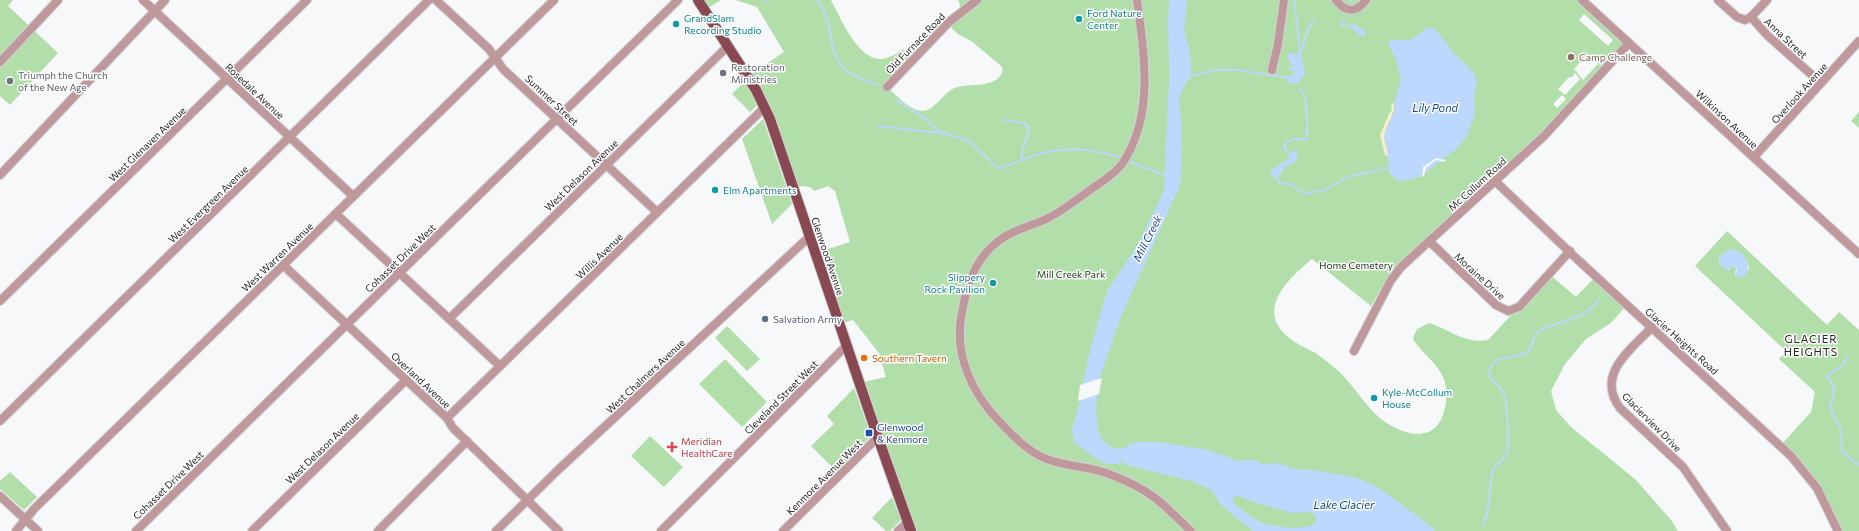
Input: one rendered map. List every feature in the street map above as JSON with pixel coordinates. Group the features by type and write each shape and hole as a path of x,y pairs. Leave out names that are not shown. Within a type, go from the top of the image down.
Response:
{"main road":[{"name":"Glenwood Avenue","path":"698,0 756,90 765,108 846,346 910,526"}],"street":[{"path":"0,62 58,0"},
{"name":"Rosedale Avenue","path":"143,0 353,196"},
{"path":"0,175 164,0"},
{"name":"West Glenaven Avenue","path":"0,302 307,0"},
{"name":"West Evergreen Avenue","path":"0,421 429,0"},
{"name":"Summer Street","path":"436,0 488,49 503,69 657,212"},
{"name":"West Warren Avenue","path":"16,531 25,519 554,0"},
{"name":"Cohasset Drive West","path":"136,531 678,0"},
{"name":"Old Furnace Road","path":"887,87 949,22 977,0"},
{"path":"1137,0 1145,62 1145,86 1141,118 1136,136 1123,162 1112,174 1056,214 1042,221 1016,230 1002,238 982,257 973,273 965,298 959,338 962,358 970,379 978,394 997,420 1019,441 1038,455 1048,460 1099,470 1134,485 1155,498 1191,531"},
{"path":"1272,70 1278,44 1284,0"},
{"path":"1336,0 1346,9 1354,10 1358,9 1366,0"},
{"name":"Wilkinson Avenue","path":"1582,0 1859,254"},
{"name":"Anna Street","path":"1718,0 1740,19 1745,20 1752,17 1767,35 1821,83"},
{"path":"1752,17 1767,0"},
{"name":"Overlook Avenue","path":"1754,157 1859,41"},
{"name":"Mc Collum Road","path":"1354,350 1393,276 1401,267 1544,136 1629,43"},
{"name":"West Delason Avenue","path":"449,319 728,46"},
{"name":"Willis Avenue","path":"447,418 765,108"},
{"name":"Glacier Heights Road","path":"1494,181 1799,463 1817,488 1838,531"},
{"path":"336,214 500,366"},
{"name":"West Chalmers Avenue","path":"496,531 527,500 809,237"},
{"name":"Moraine Drive","path":"1429,241 1496,305 1508,311 1519,307 1570,252"},
{"name":"Overland Avenue","path":"283,265 447,418 449,424 559,531"},
{"name":"Glacierview Drive","path":"1652,327 1626,355 1614,371 1611,382 1613,397 1620,408 1673,457 1691,477 1727,531"},
{"name":"Cleveland Street West","path":"661,531 846,346"},
{"name":"West Delason Avenue","path":"252,531 406,380"},
{"name":"Kenmore Avenue West","path":"783,531 878,437"},
{"path":"378,531 467,441"},
{"path":"0,496 38,531"},
{"path":"898,531 910,526"}],"green space":[{"path":"0,0 13,0 8,6 58,53 10,105 0,96"},
{"path":"698,0 721,0 705,10"},
{"name":"Mill Creek Park","path":"735,0 831,0 851,37 865,53 873,58 882,59 904,49 914,58 887,87 908,106 923,111 928,110 953,89 964,86 984,84 996,80 1003,69 971,41 958,34 947,24 962,11 958,0 1582,0 1629,43 1562,117 1397,272 1393,268 1371,306 1312,259 1286,284 1275,304 1274,314 1278,325 1286,335 1317,354 1336,369 1382,420 1403,431 1421,434 1432,430 1437,426 1441,419 1446,404 1446,389 1443,376 1436,365 1414,341 1413,338 1417,329 1429,323 1458,336 1479,341 1488,340 1549,274 1576,297 1596,276 1627,305 1611,323 1586,339 1565,364 1551,391 1556,410 1571,427 1636,480 1671,520 1678,531 911,531 859,383 886,377 879,353 853,320 839,324 815,253 850,242 835,191 828,186 814,191 810,187 802,186 793,189 748,76 784,52 757,7","holes":["1584,14 1613,40 1608,46 1579,20","1587,54 1598,64 1583,80 1574,69","1575,73 1580,79 1565,95 1558,89 1569,77 1571,78","1562,95 1566,99 1557,108 1553,104"]},
{"path":"744,82 758,104 750,112 732,94"},
{"path":"1859,112 1859,128 1851,121"},
{"path":"763,119 792,204 772,224 742,139"},
{"path":"1727,231 1827,325 1839,312 1859,330 1859,531 1838,531 1824,501 1781,445 1811,412 1815,392 1779,359 1786,351 1695,266","holes":["1733,249 1742,254 1746,259 1749,269 1735,276 1736,267 1732,267 1729,270 1720,264 1719,259"]},
{"path":"727,326 760,359 747,371 715,338"},
{"path":"725,359 767,402 742,427 699,384"},
{"path":"854,388 871,436 836,471 811,446 834,424 827,416"},
{"path":"650,436 683,467 664,487 631,456"},
{"path":"10,472 37,497 24,510 0,489 0,481"},
{"path":"892,497 901,520 890,531 886,531 872,518"}],"sand":[{"path":"1394,103 1394,111 1387,126 1385,137 1388,156 1385,155 1380,135 1390,112 1392,111 1391,104"}],"water":[{"path":"1169,0 1187,0 1184,30 1190,52 1191,71 1190,76 1180,94 1179,101 1182,151 1180,185 1120,319 1099,380 1096,404 1097,426 1102,440 1114,449 1124,448 1130,444 1138,442 1158,442 1208,450 1239,461 1255,460 1262,464 1277,463 1295,469 1313,470 1354,477 1380,489 1427,523 1435,531 1253,531 1221,505 1214,493 1209,489 1194,482 1127,465 1123,461 1120,461 1121,464 1109,464 1099,461 1074,442 1072,429 1079,405 1088,358 1107,291 1137,246 1164,191 1169,77","holes":["1236,495 1253,502 1292,513 1311,512 1316,517 1316,523 1295,528 1278,527 1262,523 1233,504 1233,498"]},
{"path":"1351,24 1356,25 1366,32 1365,36 1359,35 1351,27"},
{"name":"Lily Pond","path":"1428,27 1436,30 1452,51 1474,73 1477,81 1474,96 1475,113 1466,138 1455,150 1421,176 1410,180 1398,181 1389,173 1388,154 1384,138 1395,109 1394,103 1401,80 1396,59 1388,44 1390,40 1411,40"},
{"path":"1300,48 1305,74 1298,83 1289,84 1286,79 1295,72 1288,69 1292,66 1287,55 1291,52 1296,56"},
{"path":"1293,151 1296,151 1298,155 1295,162 1285,167 1278,178 1272,177 1270,171 1288,159"},
{"path":"1730,249 1743,255 1746,260 1748,271 1741,277 1735,276 1737,269 1735,266 1727,271 1720,264 1719,257"}],"pier":[{"path":"1436,158 1446,160 1444,162 1436,160 1426,168 1424,176 1422,177 1423,167"},
{"path":"1102,378 1099,394 1078,401 1080,385"}],"waterway":[{"path":"816,0 826,17 832,46 840,64 848,72 858,78 877,85"},
{"path":"1294,0 1300,50"},
{"path":"1345,19 1341,25 1351,26"},
{"path":"1301,52 1308,29 1314,20"},
{"path":"1188,77 1214,70 1236,70 1290,78"},
{"path":"1291,155 1285,149 1285,144 1292,139 1306,139 1308,124 1306,98 1299,89"},
{"path":"896,100 923,117 938,131 969,141 998,168 1042,153 1076,149 1110,154 1121,158"},
{"path":"1003,120 1024,123 1029,128 1022,151 1022,159"},
{"path":"879,126 946,134"},
{"path":"1127,161 1165,175"},
{"path":"1276,179 1280,183 1290,184 1303,193 1308,193 1325,190 1347,177 1388,168"},
{"path":"1483,525 1487,514 1492,472 1505,456 1508,449 1508,425 1505,397 1501,389 1490,378 1490,370 1492,365 1496,361 1525,353 1531,348 1536,333 1588,311 1599,299"},
{"path":"1848,356 1842,366 1826,376 1833,384 1834,389 1830,408 1841,431 1842,452 1859,465"}],"place":[{"name":"Ford Nature Center","path":"1079,19"},
{"name":"GrandSlam Recording Studio","path":"676,24"},
{"name":"Camp Challenge","path":"1571,57"},
{"name":"Restoration Ministries","path":"723,73"},
{"name":"Triumph the Church of the New Age","path":"10,81"},
{"name":"Elm Apartments","path":"715,190"},
{"name":"Slippery Rock Pavilion","path":"993,283"},
{"name":"Salvation Army","path":"765,319"},
{"name":"Southern Tavern","path":"864,358"},
{"name":"Kyle-McCollum House","path":"1374,398"},
{"name":"Glenwood & Kenmore","path":"869,433"},
{"name":"Meridian HealthCare","path":"672,447"}],"district":[{"name":"GLACIER HEIGHTS","path":"1811,344"}],"water label":[{"name":"Mill Creek","path":"1147,238"},
{"name":"Lake Glacier","path":"1344,504"}],"park label":[{"name":"Home Cemetery","path":"1356,265"}]}
